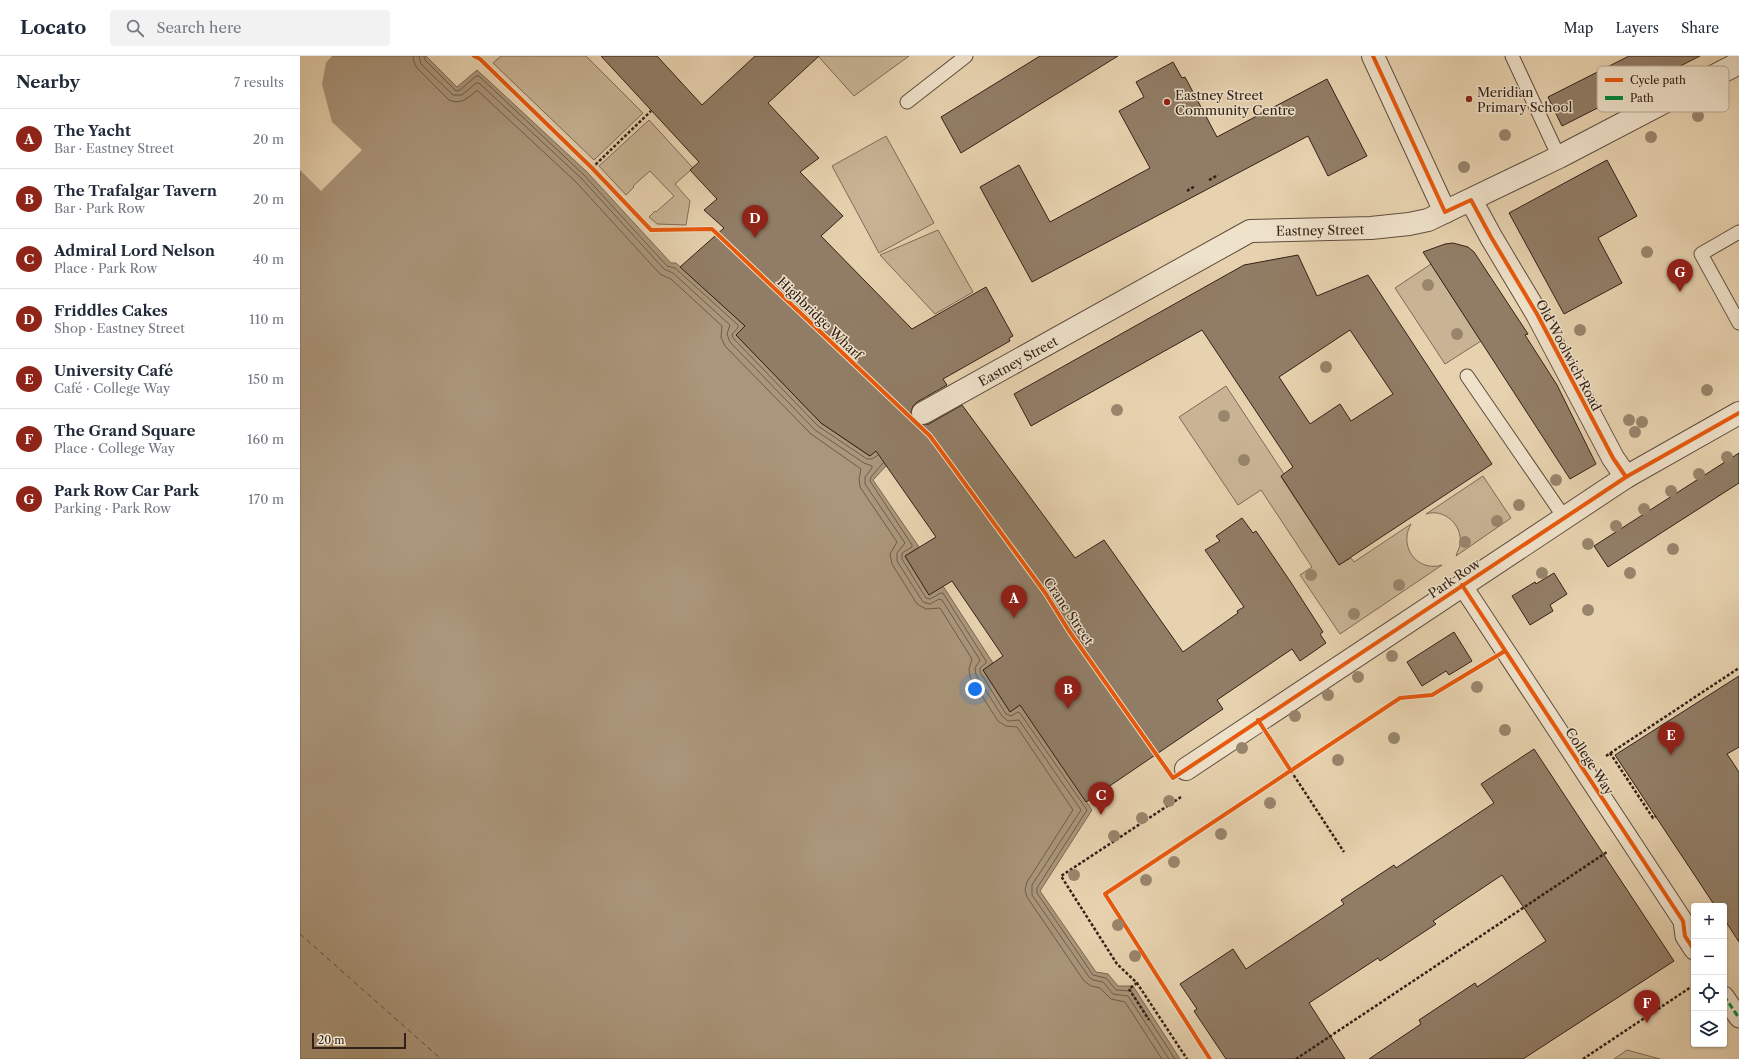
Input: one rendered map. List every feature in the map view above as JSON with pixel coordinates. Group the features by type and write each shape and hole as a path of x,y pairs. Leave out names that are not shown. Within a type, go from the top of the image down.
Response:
{"street":[{"path":"1373,56 1424,169 1446,212"},
{"name":"Eastney Street","path":"1729,68 1739,63"},
{"name":"Eastney Street","path":"923,413 1250,232 1371,228 1409,224 1428,220 1559,157 1645,112"},
{"name":"Old Woolwich Road","path":"1471,200 1537,314 1613,458 1626,477"},
{"name":"Park Row","path":"1180,773 1626,477 1739,413"},
{"name":"College Way","path":"1462,585 1683,921 1684,936 1691,946"},
{"path":"1727,1000 1739,1018"}],"lane":[{"path":"907,102 966,56"},
{"path":"1512,56 1559,157"},
{"path":"1739,232 1701,254 1739,323"},
{"path":"1467,376 1564,517"}],"path":[{"path":"592,168 651,111"},
{"path":"586,162 597,173"},
{"path":"1209,180 1218,175"},
{"path":"1187,191 1196,186"},
{"path":"1605,757 1739,668"},
{"path":"1610,753 1653,818 1656,816"},
{"path":"1286,764 1344,852"},
{"path":"1284,775 1297,766"},
{"path":"1180,773 1185,794 1061,876 1117,964 1137,984 1187,1059"},
{"path":"1296,1059 1607,852"},
{"path":"1137,984 1129,989 1149,1020"},
{"path":"1582,1059 1691,987"}],"shaded area":[{"path":"501,56 586,56 643,113 594,160 493,63"},
{"path":"818,56 909,56 854,96"},
{"path":"649,120 693,168 675,184 690,201 686,225 657,224 649,217 674,196 650,171 633,186 634,187 626,195 599,166"},
{"path":"886,136 934,223 879,253 832,166"},
{"path":"938,230 973,292 935,314 880,255"},
{"path":"1431,264 1481,341 1445,364 1395,288"},
{"path":"1226,386 1284,474 1281,477 1339,565 1351,558 1354,562 1411,524 1407,533 1407,543 1412,556 1422,564 1428,566 1442,565 1340,634 1300,575 1312,567 1261,490 1238,505 1179,417"},
{"path":"1483,476 1511,518 1456,556 1460,545 1460,537 1455,525 1451,520 1439,513 1426,514"},
{"path":"1627,1050 1660,1059 1614,1059"}],"water":[{"path":"300,56 426,56 457,87 477,70 587,172 671,263 676,263 745,326 736,335 821,423 869,456 894,438 905,450 886,466 873,480 919,547 905,556 929,595 943,586 993,663 983,670 1010,712 1020,705 1092,810 1040,891 1096,972 1108,974 1118,986 1133,986 1180,1059 300,1059"}],"pier":[{"path":"300,56 332,56 326,63 322,84 332,122 362,150 321,191 300,170"}],"building":[{"path":"601,56 657,56 702,105 755,56 819,56 768,103 819,158 800,172 843,216 821,236 912,329 986,287 1013,336 1009,338 1010,341 943,379 947,385 917,402 913,406 911,412 912,419 917,424 929,424 962,405 1075,558 1104,540 1183,652 1238,613 1237,611 1244,607 1205,550 1220,541 1216,536 1242,518 1253,533 1256,531 1290,581 1323,632 1320,634 1326,643 1300,661 1292,649 1217,700 1223,709 1086,802 1020,705 1010,712 983,670 1003,656 952,581 929,595 905,556 936,537 876,451 870,456 821,423 736,335 745,326 680,267 724,228 704,210 717,199 690,170 699,162"},
{"path":"1040,56 1118,56 961,153 941,117"},
{"path":"1629,56 1700,56 1680,66 1609,66"},
{"path":"1173,62 1182,78 1185,77 1217,137 1327,79 1367,156 1328,176 1308,136 1032,282 980,187 1019,165 1050,222 1150,168 1119,111 1144,97 1136,82"},
{"path":"1597,72 1597,108 1562,126 1548,97"},
{"path":"1607,160 1637,216 1598,238 1622,283 1564,314 1509,213"},
{"path":"1453,243 1468,247 1474,252 1528,334 1525,335 1557,385 1596,464 1570,479 1423,252 1445,244"},
{"path":"1298,255 1317,296 1368,275 1492,464 1339,565 1281,476 1293,467 1202,330 1031,426 1014,394 1244,265","holes":["1350,330 1393,394 1351,421 1340,404 1310,424 1279,377"]},
{"path":"1739,453 1739,483 1608,567 1594,546"},
{"path":"1554,573 1567,594 1550,605 1553,611 1530,625 1512,596 1535,582 1536,584"},
{"path":"1454,632 1472,661 1449,675 1446,671 1422,686 1407,662"},
{"path":"1739,676 1739,747 1727,754 1739,772 1739,942 1727,924 1727,903 1713,903 1615,755"},
{"path":"1534,749 1674,961 1523,1059 1369,1059 1421,1024 1419,1020 1475,983 1477,987 1546,941 1502,875 1433,921 1436,924 1380,961 1378,958 1309,1003 1345,1059 1226,1059 1194,1011 1197,1009 1180,984 1233,949 1246,969 1344,904 1341,900 1394,865 1396,868 1494,803 1481,784"}],"ferry route":[{"path":"300,934 441,1059"}],"marked path":[{"path":"1727,1000 1739,1018"}],"cycle path":[{"name":"Highbridge Wharf","path":"474,56 480,59 592,168 651,230 712,229 930,436 1046,594 1069,631 1173,778 1626,477 1739,413"},
{"path":"1373,56 1445,212 1471,200 1491,237 1537,314 1613,458 1626,477"},
{"path":"1462,585 1683,921 1685,936 1691,945"},
{"path":"1210,1059 1105,894 1400,698 1432,695 1505,651"},
{"path":"1258,720 1291,771"}],"place":[{"name":"Meridian Primary School","path":"1469,99"},
{"name":"Eastney Street Community Centre","path":"1167,102"},
{"name":"Friddles Cakes","path":"755,238"},
{"name":"Park Row Car Park","path":"1680,292"},
{"name":"The Yacht","path":"1014,618"},
{"name":"The Trafalgar Tavern","path":"1068,709"},
{"name":"University Café","path":"1671,755"},
{"name":"Admiral Lord Nelson","path":"1101,815"},
{"name":"The Grand Square","path":"1647,1023"}]}
